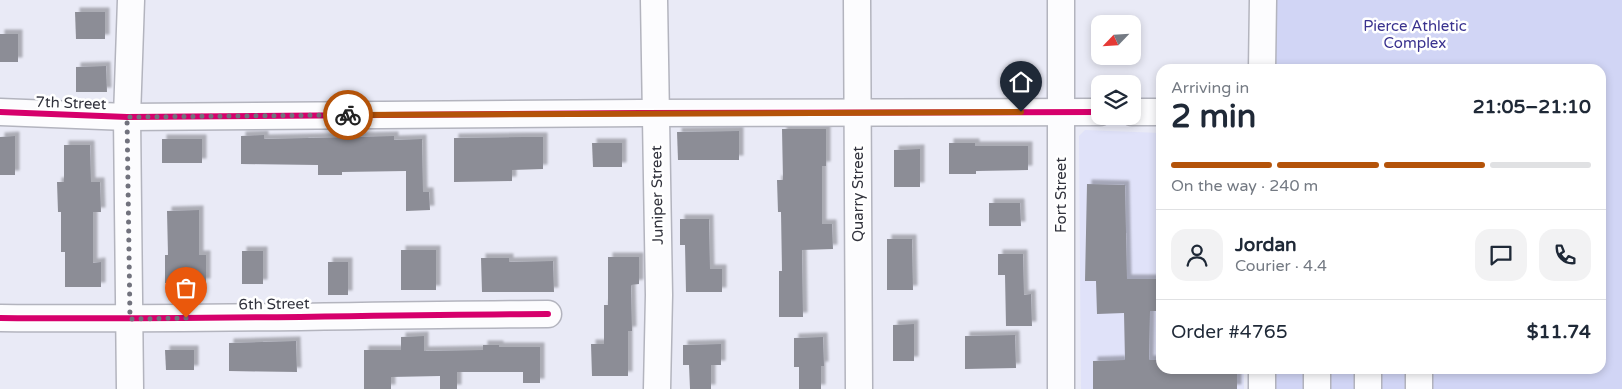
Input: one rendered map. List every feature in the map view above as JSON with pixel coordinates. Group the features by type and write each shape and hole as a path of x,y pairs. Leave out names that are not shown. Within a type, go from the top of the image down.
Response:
{"street":[{"path":"130,389 127,117 131,0"},
{"name":"Juniper Street","path":"654,0 659,295 657,389"},
{"name":"Quarry Street","path":"857,0 859,389"},
{"name":"Fort Street","path":"1061,0 1061,389"},
{"path":"1262,64 1263,0"},
{"name":"7th Street","path":"0,112 127,117 1091,112"},
{"path":"1141,112 1156,112"},
{"name":"6th Street","path":"0,318 130,319 327,315 548,314"},
{"path":"1262,374 1262,389"},
{"path":"1317,389 1318,374"},
{"path":"1368,374 1368,389"},
{"path":"1419,374 1419,389"}],"shaded area":[{"path":"1085,130 1156,133 1156,374 1244,374 1244,389 1081,389 1079,136"}],"green space":[{"name":"Pierce Athletic Complex","path":"1270,0 1622,0 1622,389 1272,389 1272,374 1606,374 1606,64 1270,64"}],"building":[{"path":"75,12 105,12 105,39 76,39"},
{"path":"0,34 18,34 18,62 0,62"},
{"path":"106,66 107,92 76,92 76,67"},
{"path":"782,129 826,129 826,166 822,166 822,224 832,224 833,249 802,250 803,317 779,317 779,271 782,271 781,212 778,212 777,180 783,180"},
{"path":"739,131 739,160 678,160 677,132"},
{"path":"264,135 264,139 394,136 394,140 422,139 423,192 429,192 430,210 406,211 406,171 342,172 342,175 318,175 318,165 241,164 241,136"},
{"path":"15,136 15,175 0,175 0,137"},
{"path":"543,137 543,169 512,170 512,181 454,182 454,138"},
{"path":"162,139 202,139 202,163 162,163"},
{"path":"592,143 622,143 622,167 593,167"},
{"path":"949,143 975,143 975,146 1028,146 1028,170 976,171 976,174 949,174"},
{"path":"64,145 90,145 91,182 100,182 101,212 93,212 93,263 101,262 101,287 65,287 65,252 61,252 61,212 58,212 57,182 64,182"},
{"path":"920,149 920,187 894,187 894,150"},
{"path":"1087,184 1125,185 1127,279 1156,279 1156,311 1150,311 1149,360 1156,360 1156,374 1237,374 1237,389 1093,389 1093,361 1125,360 1124,313 1097,314 1096,281 1085,281"},
{"path":"989,203 1020,203 1021,226 989,226"},
{"path":"199,210 199,255 206,255 206,283 165,283 165,255 168,255 167,211"},
{"path":"680,219 709,219 710,269 722,269 722,292 686,292 685,245 680,245"},
{"path":"887,239 912,239 913,290 887,290"},
{"path":"401,250 436,250 436,290 401,290"},
{"path":"242,251 263,251 263,284 242,284"},
{"path":"998,254 1023,254 1024,295 1031,294 1032,326 1006,326 1005,275 998,275"},
{"path":"608,257 639,257 639,284 631,285 632,331 628,331 628,376 592,376 591,344 604,344 604,305 608,305"},
{"path":"481,258 509,258 509,262 553,261 554,292 482,292"},
{"path":"328,262 348,262 348,295 328,295"},
{"path":"914,324 914,361 893,361 893,325"},
{"path":"1015,335 1016,368 965,369 965,336"},
{"path":"424,336 424,351 483,350 483,345 540,347 540,383 523,383 523,372 457,372 457,389 440,389 440,376 391,377 391,389 364,389 364,350 401,350 401,337"},
{"path":"823,337 824,366 821,366 821,389 799,389 799,367 794,367 794,338"},
{"path":"296,341 297,372 229,371 229,343"},
{"path":"721,344 721,365 711,365 711,389 690,389 689,365 683,365 683,345"},
{"path":"165,350 194,350 194,370 166,370"}],"cycle path":[{"path":"0,112 127,117 1091,112"},
{"path":"0,318 206,318 548,314"}],"way so far":[{"path":"186,318 130,319 127,117 348,115"}],"route":[{"path":"348,115 1021,112"}]}
